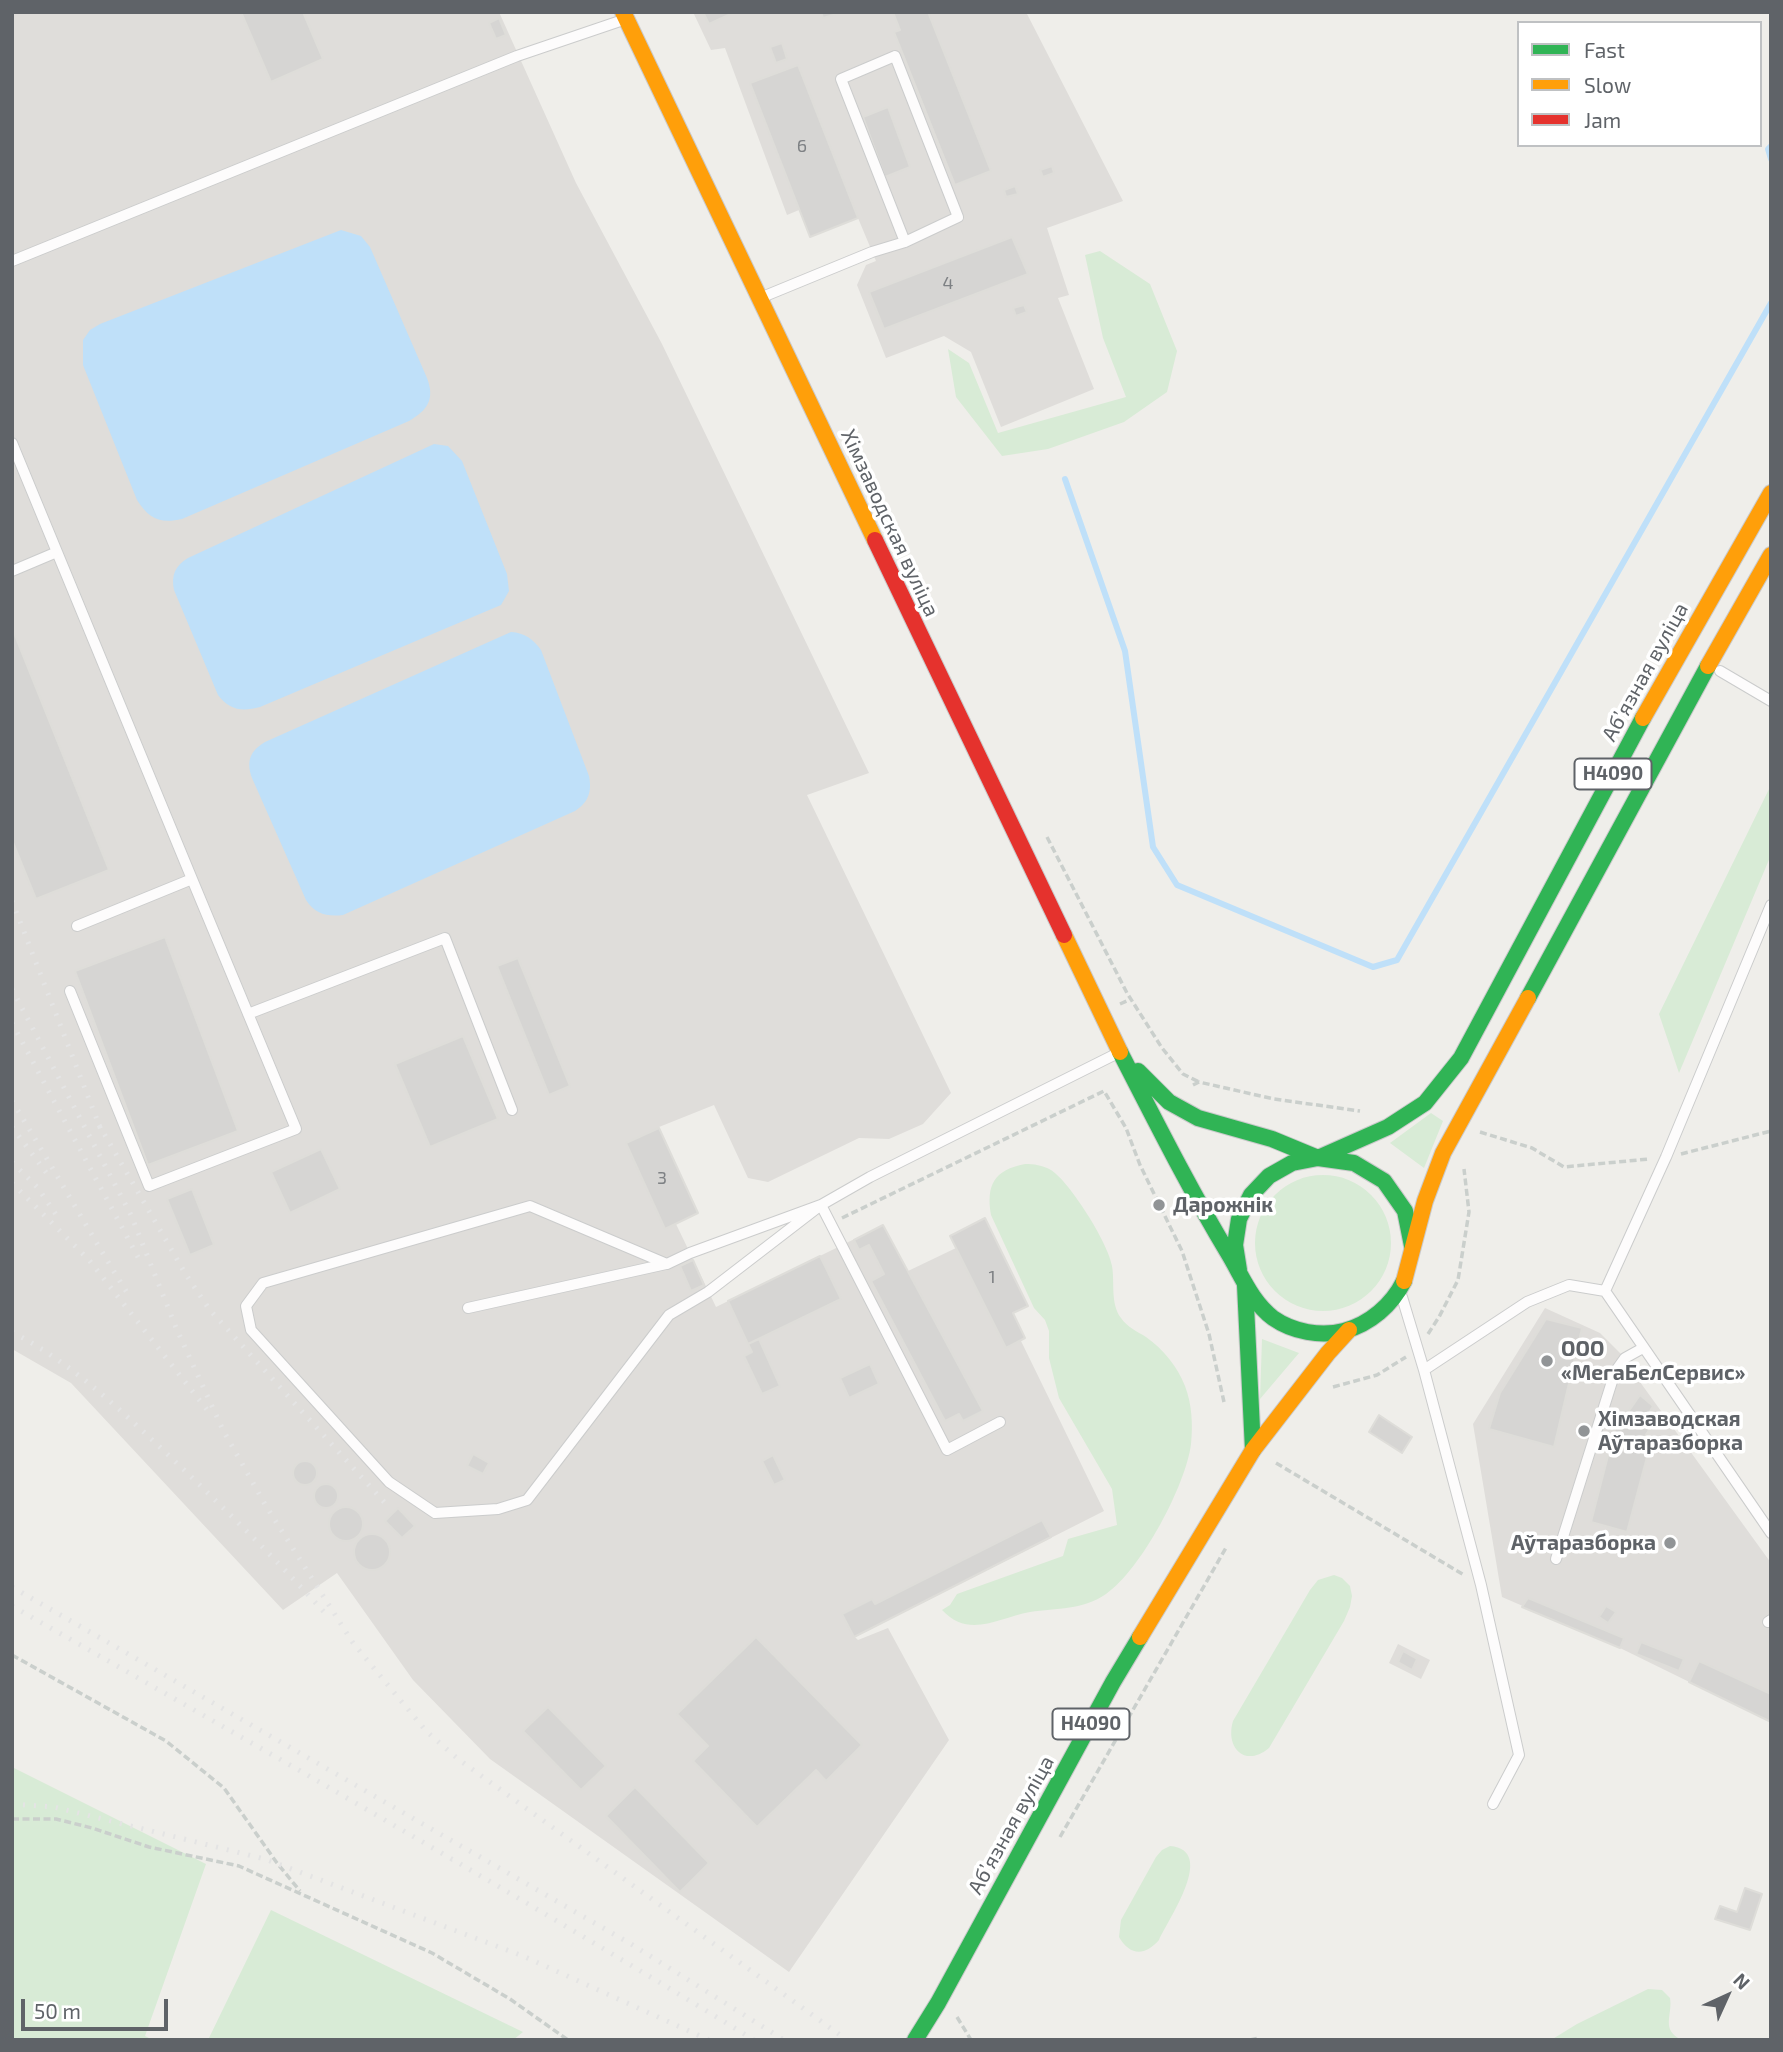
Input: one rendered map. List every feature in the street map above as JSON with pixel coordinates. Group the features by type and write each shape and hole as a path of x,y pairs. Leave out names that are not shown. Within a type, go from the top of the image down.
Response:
{"main road":[{"name":"Хімзаводская вуліца","path":"624,16 1120,1052 1189,1188 1242,1278"},
{"name":"Абʼязная вуліца","path":"1318,1158 1388,1127 1425,1103 1461,1058 1651,701 1771,493"},
{"name":"Н4090","path":"1242,1278 1259,1305 1278,1321 1301,1331 1325,1334 1349,1330 1378,1315 1400,1290 1409,1269 1412,1246 1429,1187 1456,1122 1495,1059 1771,555"},
{"path":"1120,1052 1169,1102 1198,1118 1272,1139 1318,1158"},
{"name":"Н4090","path":"1253,1450 1242,1278 1235,1245 1240,1219 1251,1195 1269,1176 1292,1163 1318,1158 1354,1163 1384,1181 1405,1211 1412,1246"},
{"name":"Н4090","path":"1253,1450 1349,1330"},
{"name":"Абʼязная вуліца","path":"915,2040 938,2003 1113,1682 1253,1450"}],"lane":[{"path":"12,261 517,56 624,16"},
{"path":"760,298 872,252 905,243 958,218 895,56 841,79 905,243"},
{"path":"12,443 296,1129 149,1186 70,991"},
{"path":"12,571 57,552"},
{"path":"1720,671 1771,701"},
{"path":"77,926 192,879"},
{"path":"1605,1291 1666,1157 1771,905"},
{"path":"248,1014 445,938 512,1110"},
{"path":"667,1264 530,1206 263,1283 246,1306 251,1330 389,1482 435,1513 498,1509 527,1500 669,1315 708,1292 821,1205 870,1177 1120,1052"},
{"path":"821,1205 947,1450 1000,1422"},
{"path":"468,1308 667,1264 821,1205"},
{"path":"1424,1370 1527,1302 1569,1286 1605,1291 1771,1533"},
{"path":"1400,1290 1481,1585 1519,1755 1493,1804"},
{"path":"1556,1559 1615,1372 1625,1358 1643,1348"}],"path":[{"path":"1047,837 1127,993 1162,1048 1183,1074 1199,1082 1274,1099 1357,1111 1369,1110"},
{"path":"1169,1102 1199,1082"},
{"path":"830,1224 1104,1091 1126,1128 1140,1165 1182,1251 1209,1334 1226,1412"},
{"path":"1475,1130 1532,1148 1564,1167 1666,1157 1771,1131"},
{"path":"1328,1388 1377,1375 1417,1350 1439,1317 1458,1280 1469,1212 1464,1169"},
{"path":"1274,1462 1481,1585"},
{"path":"1058,1839 1229,1542"},
{"path":"12,1655 166,1741 223,1788 301,1893"},
{"path":"12,1819 56,1819 149,1847 239,1866 432,1953 510,1999 568,2040"},
{"path":"954,2012 971,2040"},
{"path":"1250,2040 1259,2038"}],"shaded area":[{"path":"12,12 499,12 576,183 662,344 869,773 807,795 951,1093 923,1124 889,1139 859,1138 768,1182 748,1178 714,1105 659,1127 698,1213 676,1224 716,1307 883,1225 908,1271 956,1248 950,1236 985,1218 1028,1306 1013,1313 1025,1338 1021,1341 1104,1511 855,1637 858,1640 888,1628 949,1740 789,1972 490,1759 413,1680 337,1573 283,1610 71,1383 12,1349"},
{"path":"693,12 1026,12 1123,201 1047,228 1069,295 1058,298 1094,389 1001,427 971,352 944,336 886,358 857,285 866,265 876,261 858,218 810,237 799,210 787,215 725,48 711,50"},
{"path":"1545,1308 1600,1333 1625,1358 1771,1563 1771,1722 1620,1648 1502,1597 1473,1424"},
{"path":"1398,1644 1430,1660 1421,1679 1389,1663"}],"green space":[{"path":"1100,251 1150,284 1177,351 1167,392 1124,422 1048,449 1002,456 956,397 948,349 969,363 998,433 1126,397 1103,338 1085,255"},
{"path":"1771,785 1771,855 1679,1073 1659,1014"},
{"path":"1431,1113 1443,1121 1424,1168 1390,1143"},
{"path":"1025,1164 1044,1167 1059,1176 1096,1229 1112,1266 1114,1299 1121,1318 1159,1347 1174,1365 1185,1386 1191,1415 1191,1444 1181,1481 1160,1525 1133,1566 1106,1594 1079,1606 1030,1612 973,1625 952,1619 942,1610 950,1605 957,1594 1063,1556 1068,1539 1117,1525 1112,1489 1059,1398 1049,1358 1049,1331 1045,1320 1034,1308 991,1215 990,1195 994,1180 1006,1170"},
{"path":"1323,1175 1349,1181 1371,1195 1385,1217 1391,1243 1385,1269 1371,1291 1349,1305 1323,1311 1297,1305 1275,1291 1261,1269 1255,1243 1261,1217 1275,1195 1297,1181"},
{"path":"1262,1339 1299,1353 1260,1399"},
{"path":"1334,1575 1350,1586 1352,1596 1344,1621 1269,1748 1252,1756 1239,1752 1232,1739 1233,1721 1310,1590 1318,1580"},
{"path":"12,1767 206,1864 145,2036 153,2040 12,2040"},
{"path":"1170,1846 1183,1850 1190,1859 1186,1886 1159,1940 1148,1949 1133,1951 1119,1937 1121,1920 1156,1857"},
{"path":"271,1910 523,2032 513,2040 208,2040"},
{"path":"1648,1989 1662,1990 1670,1998 1669,2027 1675,2036 1682,2040 1551,2040 1577,2024"}],"water":[{"path":"341,230 361,236 370,247 427,378 430,398 425,408 409,421 182,519 167,521 151,516 137,500 83,365 83,340 90,330 100,324"},
{"path":"434,444 448,446 462,461 507,574 509,591 501,605 260,707 242,709 227,704 218,695 174,590 174,575 180,564"},
{"path":"511,632 528,637 541,650 589,776 590,791 586,800 575,811 343,915 327,915 313,909 306,900 252,778 249,766 253,753 265,742"}],"building":[{"path":"241,12 303,12 323,59 271,82"},
{"path":"703,12 735,12 709,24"},
{"path":"821,12 843,12 823,18"},
{"path":"893,12 928,12 991,171 955,185 894,32 900,30"},
{"path":"499,18 506,35 496,39 489,23"},
{"path":"782,43 787,59 776,63 770,47"},
{"path":"798,65 858,218 810,237 750,83"},
{"path":"888,107 910,167 885,177 863,117"},
{"path":"1052,166 1054,173 1043,177 1040,170"},
{"path":"1015,186 1018,194 1006,197 1004,190"},
{"path":"1012,237 1028,274 884,329 869,292"},
{"path":"1024,305 1027,312 1016,316 1013,308"},
{"path":"12,628 109,870 36,899 12,840"},
{"path":"165,937 238,1131 148,1165 75,971"},
{"path":"518,958 570,1086 549,1095 497,966"},
{"path":"463,1036 498,1119 430,1147 395,1064"},
{"path":"659,1128 698,1213 665,1229 626,1143"},
{"path":"321,1149 340,1189 290,1213 271,1172"},
{"path":"192,1189 214,1245 190,1255 167,1199"},
{"path":"985,1218 1028,1306 1013,1313 1025,1338 1006,1348 950,1236"},
{"path":"883,1225 983,1411 963,1421 959,1414 945,1421 871,1281 884,1274 869,1245 859,1250 854,1240"},
{"path":"820,1256 841,1299 748,1344 728,1301"},
{"path":"693,1260 704,1285 691,1291 680,1266"},
{"name":"ООО «МегаБелСервис»","path":"1546,1319 1582,1328 1554,1447 1489,1429 1500,1393"},
{"path":"759,1339 780,1386 762,1394 744,1356 752,1352 748,1344"},
{"path":"870,1364 879,1384 849,1398 840,1378"},
{"path":"1640,1395 1653,1406 1650,1411 1661,1419 1655,1429 1651,1427 1643,1439 1651,1442 1627,1532 1591,1522 1618,1417 1624,1418"},
{"path":"1379,1415 1412,1437 1402,1453 1369,1432"},
{"path":"473,1454 489,1463 483,1474 467,1466"},
{"path":"773,1455 785,1480 774,1485 762,1461"},
{"path":"305,1461 314,1464 317,1473 314,1482 305,1485 296,1482 293,1473 296,1464"},
{"path":"326,1484 335,1487 338,1496 335,1505 326,1508 317,1505 314,1496 317,1487"},
{"path":"346,1507 358,1512 363,1524 358,1536 346,1541 334,1536 329,1524 334,1512"},
{"path":"398,1508 415,1526 402,1538 385,1521"},
{"path":"1042,1520 1051,1537 854,1637 842,1614 872,1599 875,1604"},
{"path":"372,1534 384,1540 390,1552 384,1564 372,1570 360,1564 354,1552 360,1540"},
{"path":"1528,1598 1624,1638 1620,1648 1522,1607"},
{"path":"1606,1606 1616,1612 1608,1623 1599,1617"},
{"path":"756,1637 862,1745 826,1781 816,1770 757,1827 693,1761 708,1746 677,1714"},
{"path":"1641,1642 1684,1659 1679,1671 1636,1654"},
{"path":"1403,1651 1417,1659 1412,1670 1398,1662"},
{"path":"1699,1661 1771,1694 1771,1722 1689,1682"},
{"path":"548,1707 606,1766 581,1790 523,1731"},
{"path":"635,1787 709,1863 680,1892 606,1816"},
{"path":"1745,1888 1762,1894 1750,1930 1715,1919 1720,1906 1737,1912"}],"waterway":[{"path":"1771,146 1768,149 1771,159"},
{"path":"1065,479 1125,651 1153,847 1177,885 1373,967 1397,960 1771,303"}],"railway":[{"path":"12,901 103,1135"},
{"path":"12,989 131,1215 177,1330 223,1430 266,1506 353,1643 426,1731 458,1759 847,2040"},
{"path":"12,1023 139,1259"},
{"path":"12,1101 131,1299"},
{"path":"99,1125 185,1273 209,1309 385,1503"},
{"path":"12,1127 48,1175"},
{"path":"12,1162 38,1188 59,1219"},
{"path":"12,1183 89,1260 208,1411"},
{"path":"12,1332 73,1371 128,1417 245,1530 324,1612"},
{"path":"12,1587 631,1944 784,2040"},
{"path":"12,1606 478,1874 754,2040"},
{"path":"12,1804 54,1807 265,1859 523,1956 709,2040"}],"traffic: fast":[{"path":"1528,998 1708,666"},
{"path":"1239,1270 1235,1245 1239,1219 1251,1195 1269,1176 1292,1163 1318,1158 1388,1127 1425,1103 1461,1058 1643,718"},
{"path":"1120,1052 1247,1288 1273,1318 1289,1327 1307,1332 1344,1331 1363,1324 1379,1312 1393,1298 1404,1281"},
{"path":"1138,1071 1169,1102 1198,1118 1272,1139 1318,1158 1354,1163 1384,1181 1405,1211 1412,1246"},
{"path":"1245,1285 1253,1450"},
{"path":"915,2040 1140,1637"}],"traffic: slow":[{"path":"623,12 875,540"},
{"path":"1643,718 1771,493"},
{"path":"1708,666 1771,555"},
{"path":"1064,935 1120,1052"},
{"path":"1404,1281 1425,1201 1443,1153 1528,998"},
{"path":"1140,1637 1253,1450 1349,1330"}],"traffic: jam":[{"path":"875,540 1064,935"}],"place":[{"name":"Дарожнік","path":"1159,1205"},
{"name":"ООО «МегаБелСервис»","path":"1547,1361"},
{"name":"Хімзаводская Аўтаразборка","path":"1584,1431"},
{"name":"Аўтаразборка","path":"1670,1543"}]}
